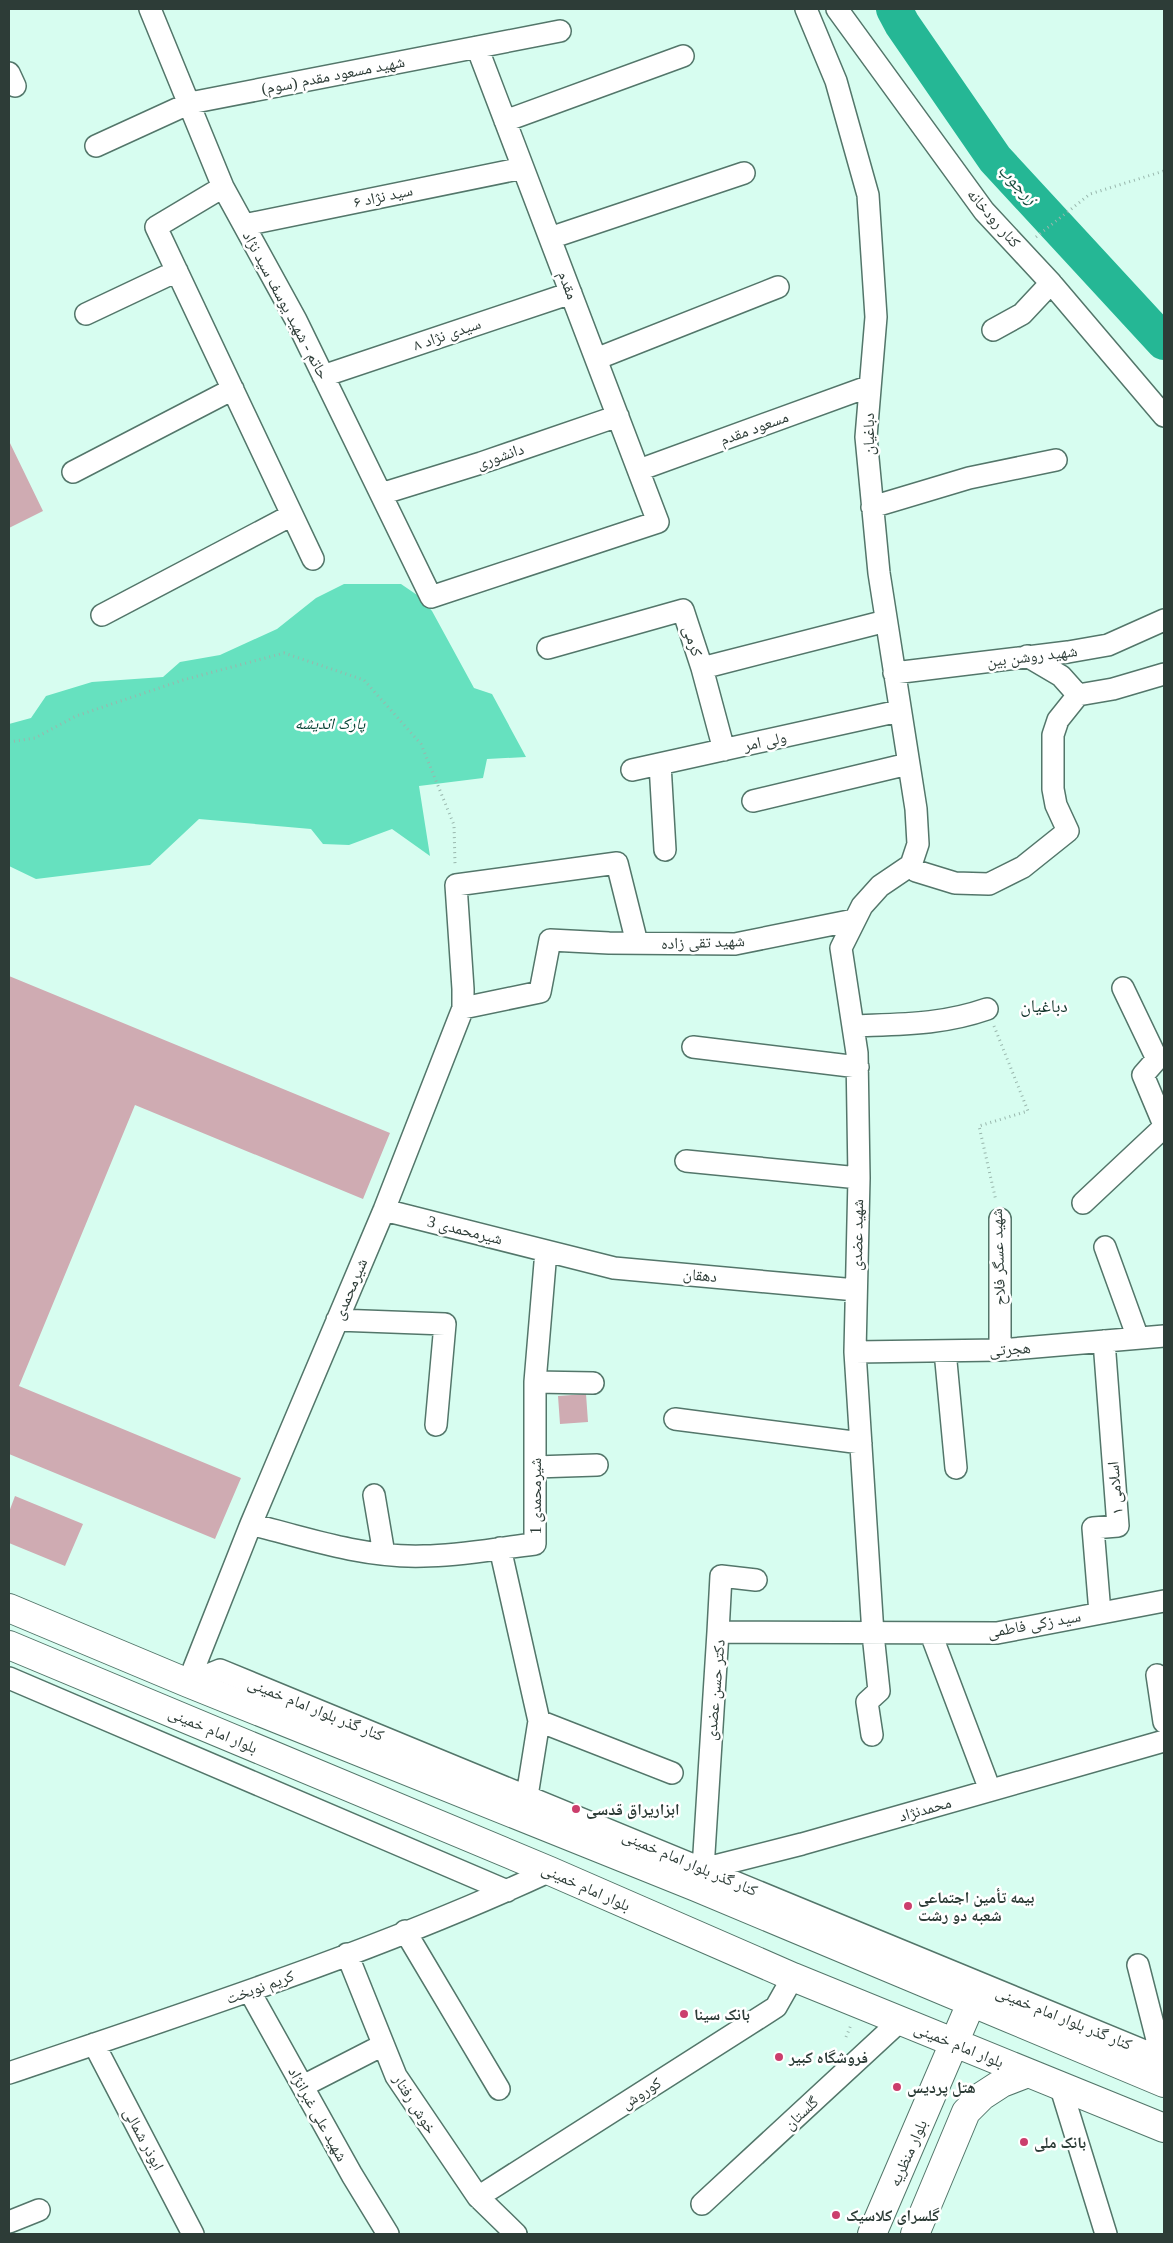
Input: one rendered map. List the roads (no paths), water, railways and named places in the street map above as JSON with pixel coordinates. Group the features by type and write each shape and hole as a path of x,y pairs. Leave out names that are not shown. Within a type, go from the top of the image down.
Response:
{"main road":[{"name":"بلوار امام خمینی","path":"9,1608 188,1683 699,1878 972,2001 1164,2067"},
{"name":"بلوار امام خمینی","path":"9,1645 550,1870 793,1977 1164,2128"},
{"name":"بلوار منظریه","path":"872,2234 972,2001"},
{"path":"915,2234 966,2112 982,2096 1002,2083 1028,2073"},
{"path":"931,2100 950,2096 960,2102 966,2112"}],"street":[{"name":"حاتم - شهید یوسف سید نژاد","path":"150,9 223,187 296,320 431,597"},
{"name":"دباغیان","path":"806,9 836,81 868,195 876,317 866,436 879,573 899,711 916,809 918,844 911,865"},
{"name":"کنار رودخانه","path":"837,9 984,211 1051,283 1164,416"},
{"name":"شهید مسعود مقدم (سوم)","path":"96,146 190,103 560,31"},
{"name":"مقدم","path":"431,597 658,522 477,47"},
{"path":"505,121 683,56"},
{"name":"سید نژاد ۶","path":"244,225 523,168"},
{"path":"550,238 744,173"},
{"path":"223,187 156,226 313,559"},
{"path":"86,314 177,271"},
{"path":"993,330 1022,314 1051,283"},
{"path":"596,359 778,287"},
{"name":"سیدی نژاد ۸","path":"323,376 571,293"},
{"name":"مسعود مقدم","path":"639,470 870,386"},
{"path":"73,472 233,390"},
{"name":"دانشوری","path":"381,494 481,463 618,416"},
{"path":"872,507 968,478 1056,460"},
{"path":"102,615 292,515"},
{"name":"کرمی","path":"548,648 683,610 702,668 724,750"},
{"name":"شهید روشن بین","path":"894,673 1068,652 1108,645 1164,620"},
{"path":"702,668 886,621"},
{"path":"1026,656 1061,676 1078,695"},
{"path":"911,865 916,871 955,883 989,884 1023,867 1068,832 1056,805 1053,789 1053,735 1058,720 1078,695 1113,689 1164,674"},
{"name":"ولی امر","path":"632,770 899,711"},
{"path":"660,764 665,850"},
{"path":"753,801 908,764"},
{"name":"شیرمحمدی","path":"188,1683 251,1524 384,1210 462,1008 463,989 456,885 617,863 636,943"},
{"name":"شهید عضدی","path":"872,1735 867,1702 879,1691 873,1634 855,1352 858,1067 841,948 862,906 880,886 911,865"},
{"name":"شهید تقی زاده","path":"462,1008 540,992 550,940 735,944 854,920"},
{"path":"1084,1203 1164,1126 1144,1075 1160,1057 1124,988"},
{"path":"853,1026 931,1023 966,1016 987,1009"},
{"path":"693,1047 858,1067"},
{"path":"686,1161 858,1178"},
{"name":"شیرمحمدی 3","path":"384,1210 546,1250"},
{"name":"شهید عسگر فلاح","path":"1000,1219 1000,1350"},
{"path":"1105,1247 1138,1338"},
{"name":"دهقان","path":"546,1250 614,1268 856,1290"},
{"name":"شیرمحمدی 1","path":"251,1524 350,1550 384,1554 424,1556 535,1544 535,1382 546,1250"},
{"path":"337,1320 444,1324 436,1425"},
{"name":"هجرتی","path":"855,1352 1000,1350 1164,1336"},
{"name":"اسلامی ۱","path":"1100,1613 1093,1528 1118,1526 1104,1341"},
{"path":"945,1351 956,1468"},
{"path":"535,1382 593,1383"},
{"path":"675,1419 861,1443"},
{"path":"535,1467 597,1465"},
{"path":"374,1495 384,1554"},
{"path":"500,1548 540,1721 527,1796"},
{"path":"718,1632 721,1576 756,1580"},
{"name":"سید زکی فاطمی","path":"873,1634 997,1633 1164,1601"},
{"name":"دکتر حسن عضدی","path":"699,1878 718,1632 873,1634"},
{"path":"931,1634 990,1790"},
{"name":"کنار گذر بلوار امام خمینی","path":"188,1683 220,1670 527,1796 699,1878 1164,2067"},
{"path":"1157,1675 1164,1722"},
{"path":"9,1678 507,1891"},
{"path":"540,1721 672,1773"},
{"name":"محمدنژاد","path":"699,1878 802,1844 1164,1741"},
{"name":"کریم نوبخت","path":"9,2073 250,1992 507,1891 550,1870"},
{"path":"405,1931 499,2089"},
{"name":"خوش رفتار","path":"348,1954 396,2076 478,2197 516,2234"},
{"path":"1138,1965 1164,2067"},
{"name":"کوروش","path":"478,2197 776,2006 793,1977"},
{"name":"شهید علی غبرانژاد","path":"250,1992 352,2175 388,2234"},
{"name":"گلستان","path":"702,2204 900,2021"},
{"name":"ابوذر شمالی","path":"94,2044 193,2234"},
{"path":"303,2086 383,2045"},
{"path":"1060,2085 1101,2231"},
{"path":"9,2222 39,2210"}],"waterway":[{"name":"زرجوب","path":"894,9 902,24 995,159 1164,342"}],"place":[{"name":"ابزاریراق قدسی","path":"576,1809"},
{"name":"بیمه تأمین اجتماعی شعبه دو رشت","path":"908,1906"},
{"name":"بانک سینا","path":"684,2014"},
{"name":"فروشگاه کبیر","path":"779,2057"},
{"name":"هتل پرديس","path":"897,2087"},
{"name":"بانک ملی","path":"1024,2142"},
{"name":"گلسرای کلاسیک","path":"836,2215"}],"district":[{"name":"دباغیان","path":"1044,1006"}],"park label":[{"name":"پارک اندیشه","path":"330,723"}]}
